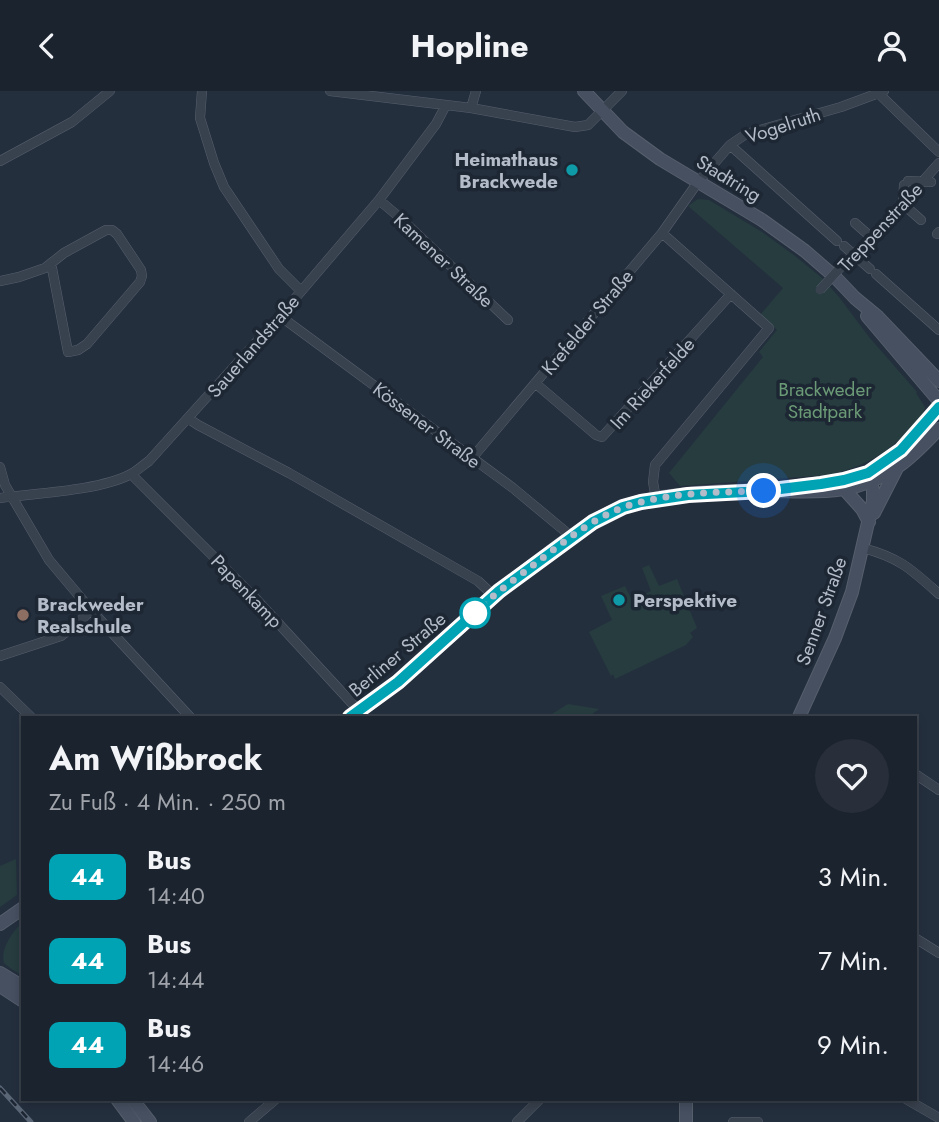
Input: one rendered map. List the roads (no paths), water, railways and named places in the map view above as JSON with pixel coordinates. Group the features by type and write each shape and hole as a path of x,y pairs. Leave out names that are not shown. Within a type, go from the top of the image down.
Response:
{"street":[{"path":"0,161 72,122 110,91"},
{"path":"202,91 200,118 224,187 279,269 301,291"},
{"path":"330,91 410,96 568,127 588,125 622,91"},
{"path":"471,108 476,91"},
{"name":"Stadtring","path":"584,91 623,132 660,159 762,220 805,251 878,317 939,381"},
{"path":"881,92 939,152"},
{"name":"Vogelruth","path":"698,182 730,145 746,134 841,107 881,92"},
{"name":"Sauerlandstraße","path":"0,498 112,481 131,474 149,461 280,316 379,200 436,124 446,105"},
{"path":"730,145 840,244 850,257 873,272 939,330"},
{"path":"921,220 903,204 906,183 933,173"},
{"name":"Treppenstraße","path":"820,291 933,173"},
{"name":"Krefelder Straße","path":"472,458 662,233 698,182"},
{"name":"Kamener Straße","path":"379,200 508,320"},
{"path":"855,223 872,238"},
{"path":"0,281 37,271 106,230 112,230 141,270 142,276 140,282 87,344 68,352 51,263"},
{"path":"656,499 653,482 655,465 769,328 662,233"},
{"name":"Im Riekerfelde","path":"535,383 596,435 602,437 731,294"},
{"name":"Stadtring","path":"855,298 869,319 939,401"},
{"name":"Kössener Straße","path":"280,316 513,488 570,538"},
{"name":"Berliner Straße","path":"355,715 398,682 494,596 593,522 623,507 656,499 764,491 869,477 901,450 939,407"},
{"path":"189,419 478,581 494,596"},
{"name":"Berliner Straße","path":"764,491 822,493 845,489 869,477 897,468 939,429"},
{"path":"0,467 11,497 49,560 91,610 189,716"},
{"path":"869,522 897,468"},
{"name":"Papenkamp","path":"131,474 256,599 355,715"},
{"name":"Senner Straße","path":"799,716 852,592 873,501 869,477"},
{"path":"845,489 869,522"},
{"path":"863,548 890,556 906,565 939,594"},
{"path":"0,656 61,636 91,610"},
{"path":"0,687 30,716"},
{"path":"917,775 939,790"},
{"path":"0,924 21,909"},
{"path":"917,940 939,953"},
{"path":"0,973 21,985"},
{"path":"0,986 21,1000"},
{"path":"118,1101 134,1122"},
{"path":"134,1101 150,1122"},
{"path":"249,1122 274,1101"},
{"path":"517,1122 538,1101"},
{"path":"686,1101 686,1122"},
{"path":"909,1101 939,1118"},
{"path":"733,1122 758,1122"}],"railway":[{"path":"0,1088 31,1122"}],"place":[{"name":"Heimathaus Brackwede","path":"572,170"},
{"name":"Perspektive","path":"619,600"},
{"name":"Brackweder Realschule","path":"23,615"}],"park label":[{"name":"Brackweder Stadtpark","path":"825,400"}]}
